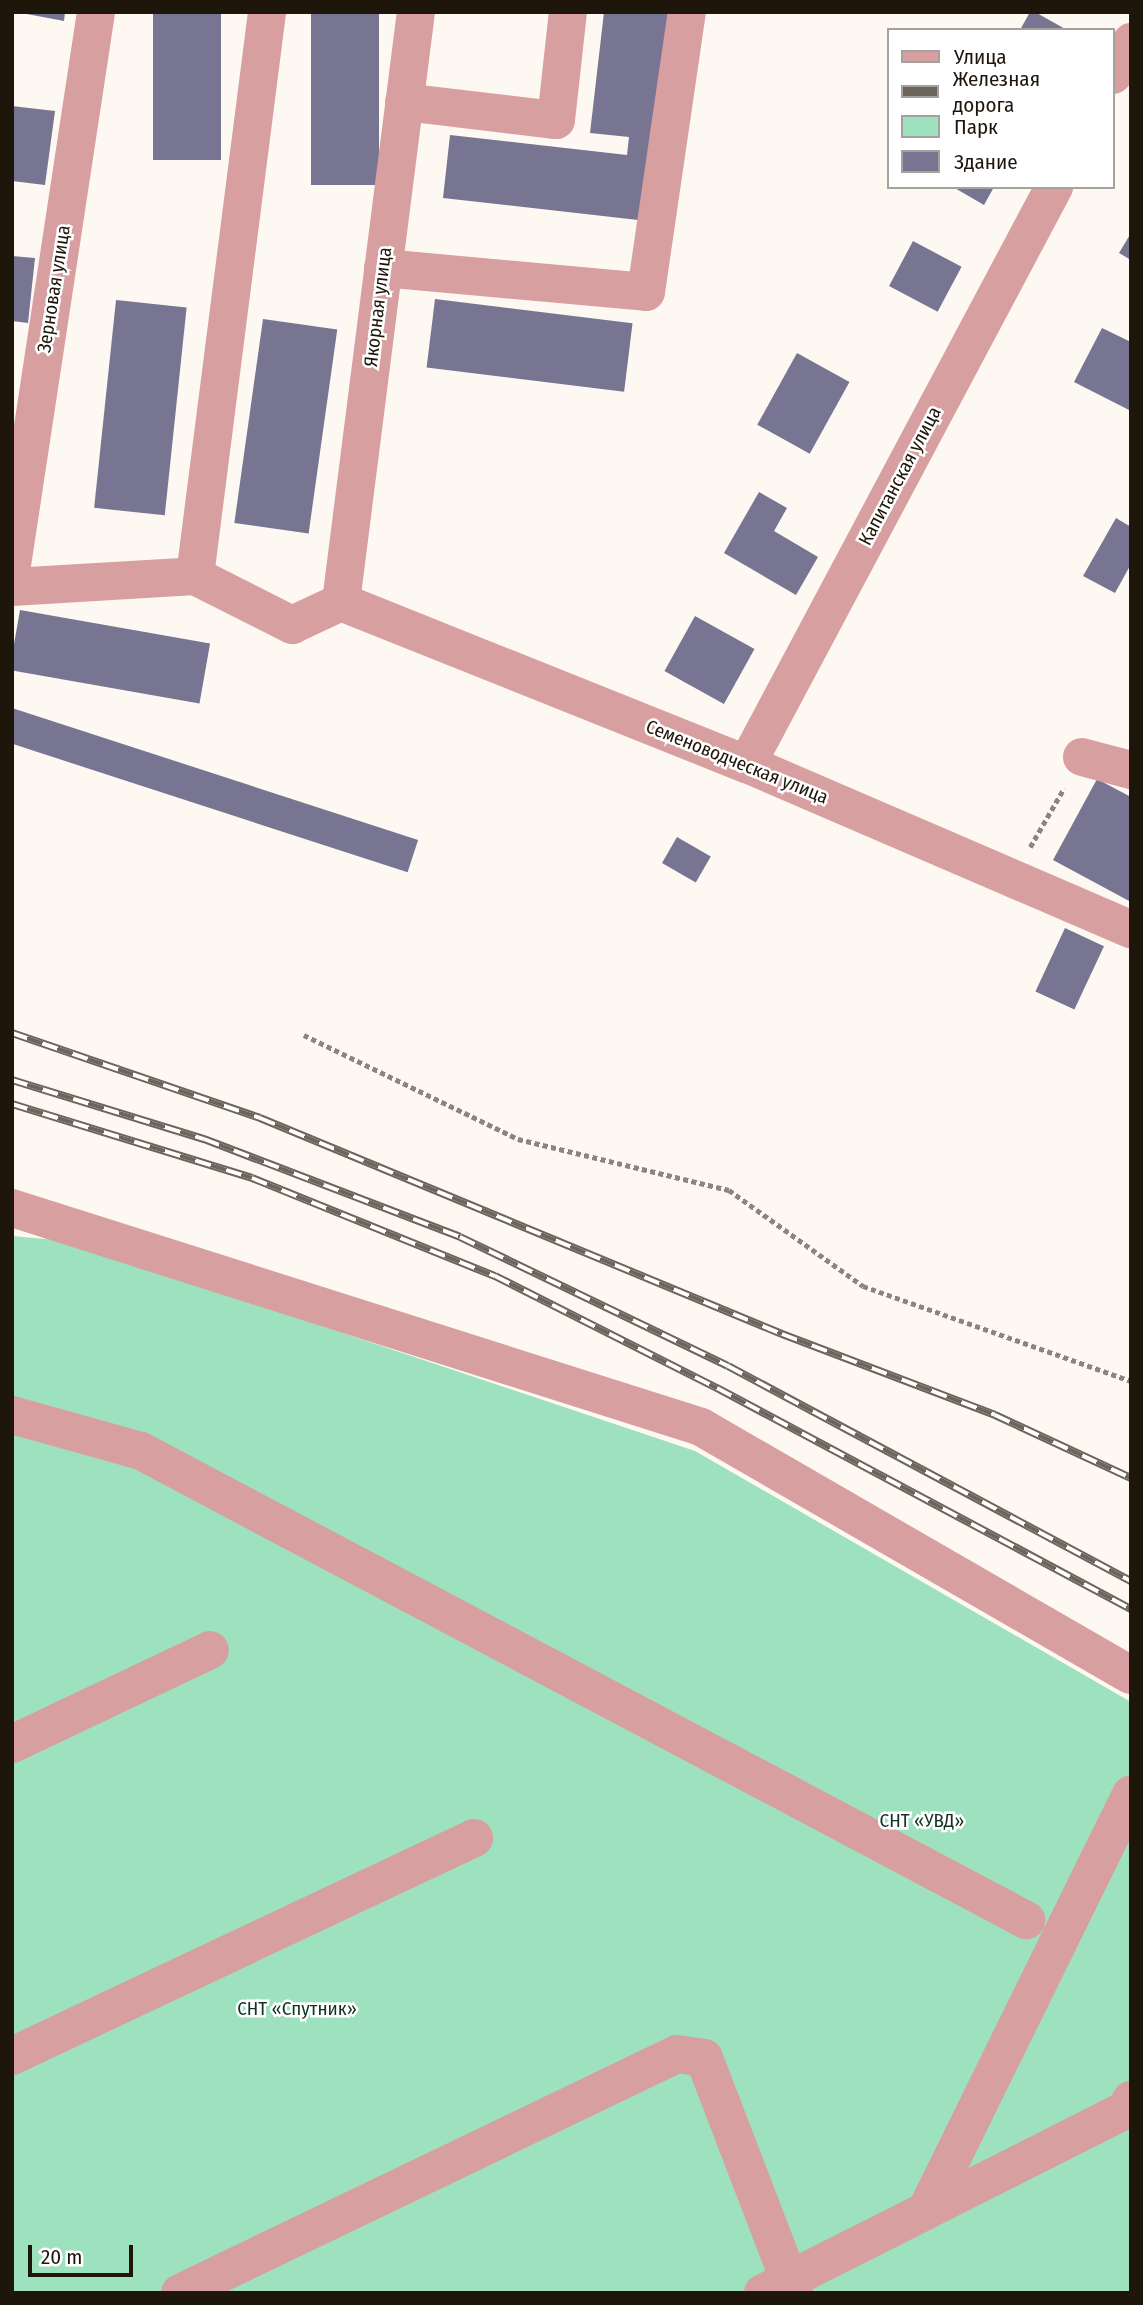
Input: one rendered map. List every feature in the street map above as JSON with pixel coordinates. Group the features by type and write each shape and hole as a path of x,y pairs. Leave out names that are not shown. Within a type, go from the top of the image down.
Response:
{"street":[{"name":"Зерновая улица","path":"12,565 96,12"},
{"path":"195,576 267,12"},
{"name":"Якорная улица","path":"341,602 416,12"},
{"path":"404,103 556,120 568,12"},
{"path":"383,268 646,292 687,12"},
{"path":"1115,71 1131,42"},
{"name":"Капитанская улица","path":"747,764 1053,189"},
{"path":"12,587 195,576 292,625 341,602"},
{"name":"Семеноводческая улица","path":"341,602 747,764 1131,929"},
{"path":"1082,757 1131,770"},
{"path":"12,1208 701,1427 1131,1675"},
{"path":"12,1415 141,1451 1026,1920"},
{"path":"12,1744 210,1650"},
{"path":"928,2209 1131,1794"},
{"path":"12,2056 474,1838"},
{"path":"180,2293 677,2054 704,2058 782,2288 928,2209 1125,2109 1131,2100"}],"path":[{"path":"1013,878 1082,757"},
{"path":"304,1035 518,1139 729,1191 863,1286 1131,1381"}],"green space":[{"path":"12,1236 68,1241 695,1451 1131,1702 1131,2293 12,2293"}],"building":[{"path":"16,12 65,12 64,21"},
{"path":"153,12 221,12 221,160 153,160"},
{"path":"311,12 379,12 379,185 311,185"},
{"path":"604,12 670,12 647,221 443,198 450,135 627,155 629,137 590,133"},
{"path":"1030,12 1035,12 1063,28 1021,28"},
{"path":"12,106 55,111 45,185 12,181"},
{"path":"956,189 993,189 984,205"},
{"path":"1131,233 1131,260 1119,253"},
{"path":"913,241 962,267 938,312 889,286"},
{"path":"12,256 35,258 28,323 12,321"},
{"path":"435,299 633,323 624,392 427,367"},
{"path":"116,300 187,307 165,515 94,508"},
{"path":"263,319 337,329 309,533 234,523"},
{"path":"1102,328 1131,342 1131,411 1074,382"},
{"path":"797,353 849,382 810,454 757,425"},
{"path":"759,492 787,508 774,531 818,557 796,595 724,553"},
{"path":"1116,518 1131,527 1131,564 1115,593 1083,576"},
{"path":"20,610 210,644 199,704 12,671"},
{"path":"695,616 754,649 724,704 664,671"},
{"path":"12,708 418,840 408,872 12,744"},
{"path":"1097,779 1131,797 1131,902 1053,860"},
{"path":"677,837 711,856 696,882 662,863"},
{"path":"1065,928 1104,946 1074,1010 1035,991"}],"railway":[{"path":"12,1033 260,1118 782,1334 995,1415 1131,1478"},
{"path":"12,1080 204,1139 460,1237 728,1366 1131,1581"},
{"path":"12,1104 252,1178 495,1276 717,1388 1131,1609"}],"park label":[{"name":"СНТ «УВД»","path":"922,1821"},
{"name":"СНТ «Спутник»","path":"297,2009"}]}
